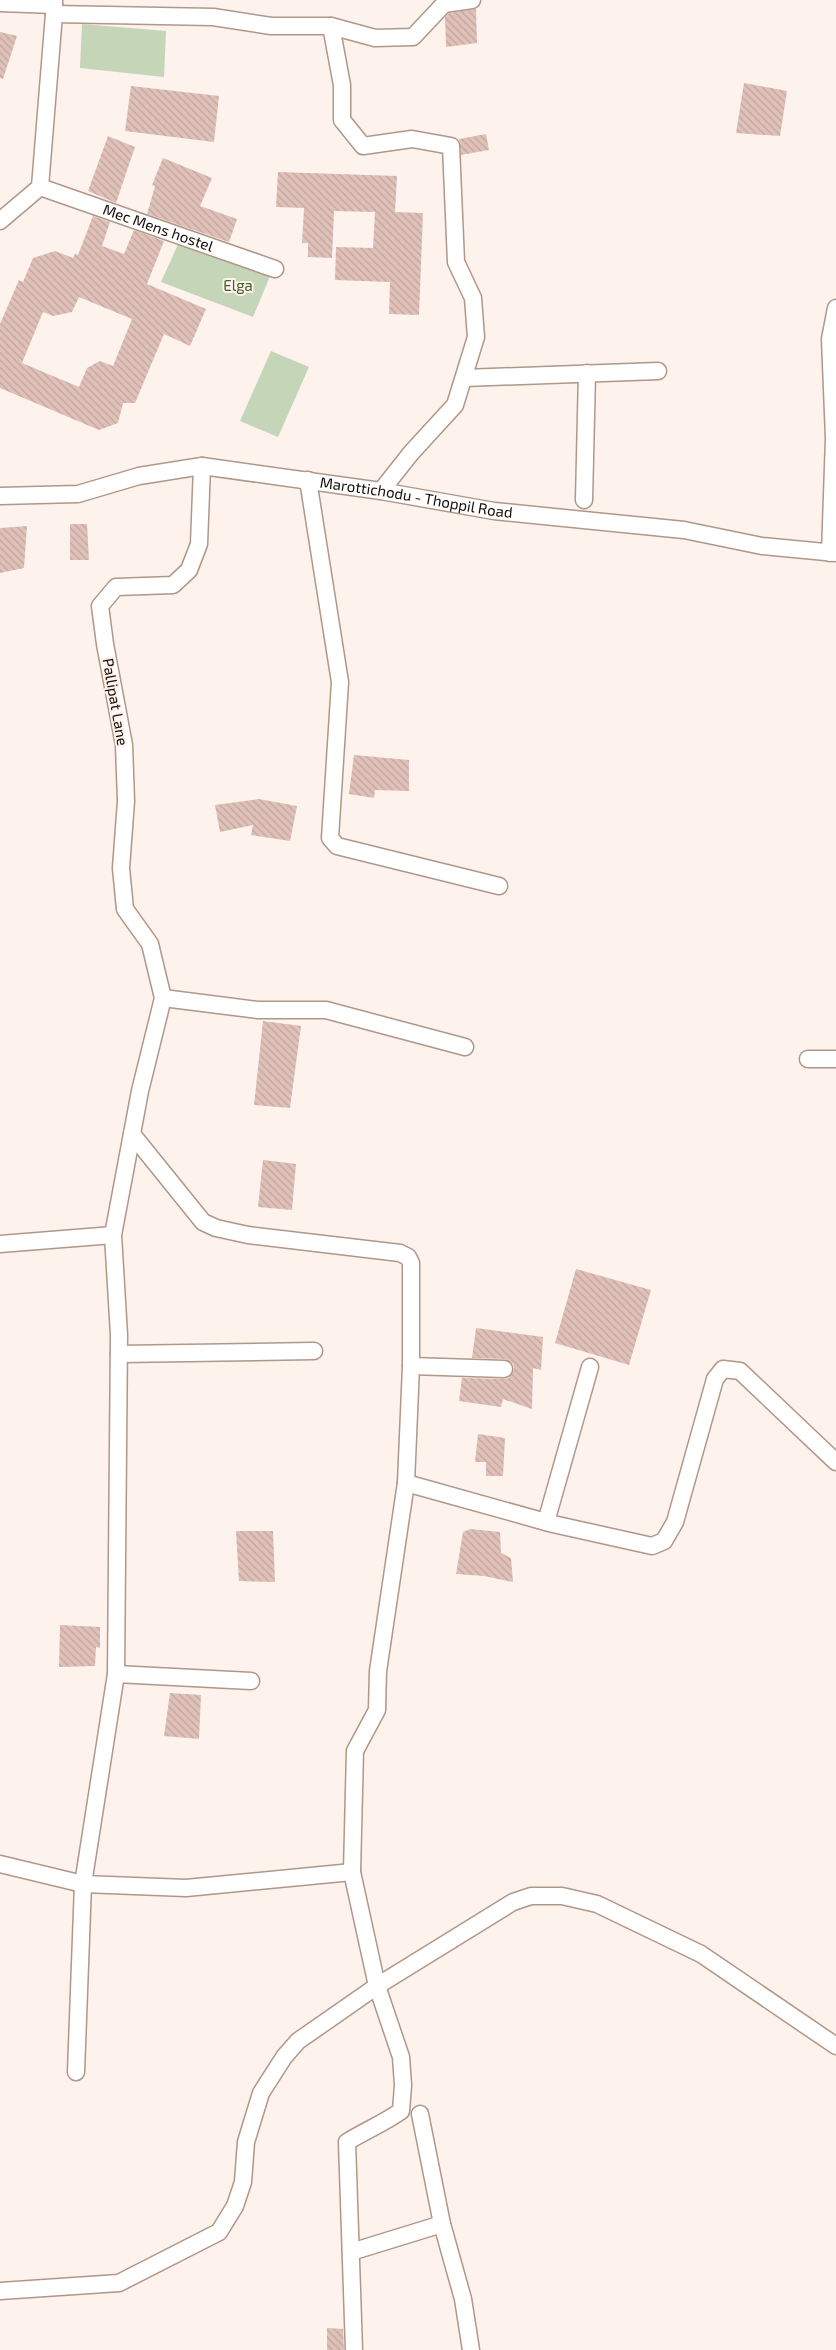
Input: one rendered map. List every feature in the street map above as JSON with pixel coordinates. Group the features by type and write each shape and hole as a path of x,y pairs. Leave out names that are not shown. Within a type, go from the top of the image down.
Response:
{"street":[{"path":"0,3 214,17 271,26 331,26 375,38 413,37 444,2 472,0"},
{"path":"0,221 40,186 54,6"},
{"path":"331,26 342,85 342,120 363,146 412,139 451,146 456,262 473,298 476,337 455,405 381,491"},
{"name":"Mec Mens hostel","path":"40,186 275,269"},
{"path":"833,553 834,438 830,392 830,339 836,308"},
{"path":"464,378 658,371"},
{"path":"584,500 587,373"},
{"name":"Marottichodu - Thoppil Road","path":"0,496 78,494 139,476 202,466 381,491 494,511 684,530 762,546 833,553"},
{"name":"Pallipat Lane","path":"163,998 150,944 125,909 121,868 126,801 124,745 105,644 100,606 116,587 173,585 189,570 199,544 202,466"},
{"path":"308,480 340,682 330,838 337,846 499,886"},
{"path":"76,2072 83,1884 116,1674 119,1354 112,1235 132,1134 163,998 258,1010 326,1010 465,1047"},
{"path":"808,1059 836,1059"},
{"path":"132,1134 203,1222 216,1228 248,1235 400,1253 408,1257 411,1263 411,1366 406,1483 378,1671 377,1710 355,1751 352,1872 377,1986 401,2057 403,2085 401,2111 347,2142 354,2350"},
{"path":"0,1244 112,1235"},
{"path":"119,1354 314,1351"},
{"path":"411,1366 504,1369"},
{"path":"546,1522 590,1367"},
{"path":"406,1483 546,1522 652,1546 664,1541 675,1522 716,1379 723,1369 740,1370 836,1462"},
{"path":"116,1674 251,1681"},
{"path":"0,1864 83,1884 186,1888 352,1872"},
{"path":"0,2291 119,2283 220,2232 235,2206 243,2182 246,2142 261,2093 284,2057 298,2041 377,1986 513,1902 531,1896 562,1896 597,1904 701,1954 836,2046"},
{"path":"420,2114 442,2224 463,2299 471,2350"},
{"path":"351,2252 442,2224"}],"green space":[{"path":"82,24 166,31 164,77 80,68"},
{"name":"Elga","path":"180,240 271,274 253,317 161,282"},
{"path":"271,351 309,367 278,437 240,421"}],"building":[{"path":"476,9 477,43 446,47 445,17 449,13"},
{"path":"0,32 17,36 3,79 0,78"},
{"path":"744,83 787,91 780,136 736,133"},
{"path":"131,86 219,96 214,142 125,131"},
{"path":"486,134 489,150 461,155 459,139"},
{"path":"108,136 135,147 116,203 88,191"},
{"path":"163,158 212,178 200,206 237,219 229,242 147,214 155,186 152,185"},
{"path":"278,172 397,176 395,212 423,213 419,315 389,314 390,282 335,280 336,247 373,248 375,212 334,211 332,258 308,257 308,243 302,243 304,208 276,207"},
{"path":"93,216 110,222 102,246 124,254 134,230 164,241 147,284 206,309 190,346 164,334 135,403 123,403 118,423 99,430 0,388 0,324 19,280 23,282 33,258 55,251 73,258 75,254 78,255","holes":["79,297 132,319 113,366 100,361 87,368 79,387 22,363 43,312 53,316 72,312"]},
{"path":"70,524 87,524 89,560 70,560"},
{"path":"27,526 24,568 0,573 0,528"},
{"path":"354,755 409,760 409,791 375,790 374,798 349,794"},
{"path":"259,799 297,806 290,841 251,835 253,825 220,832 215,805"},
{"path":"263,1021 301,1026 290,1108 254,1105"},
{"path":"263,1160 296,1164 292,1210 258,1207"},
{"path":"576,1269 651,1290 629,1365 555,1343"},
{"path":"476,1328 543,1337 541,1370 533,1368 532,1409 503,1399 501,1407 459,1401 462,1378 504,1379 509,1378 514,1370 513,1364 505,1359 472,1358"},
{"path":"478,1434 505,1438 503,1476 486,1476 486,1462 475,1462"},
{"path":"470,1529 500,1532 501,1553 511,1558 513,1582 484,1576 456,1574 463,1532"},
{"path":"236,1531 273,1531 275,1582 239,1581"},
{"path":"60,1625 100,1627 100,1648 96,1647 95,1666 59,1667"},
{"path":"170,1693 201,1695 199,1739 164,1736"},
{"path":"327,2328 343,2329 344,2350 327,2350"}]}
